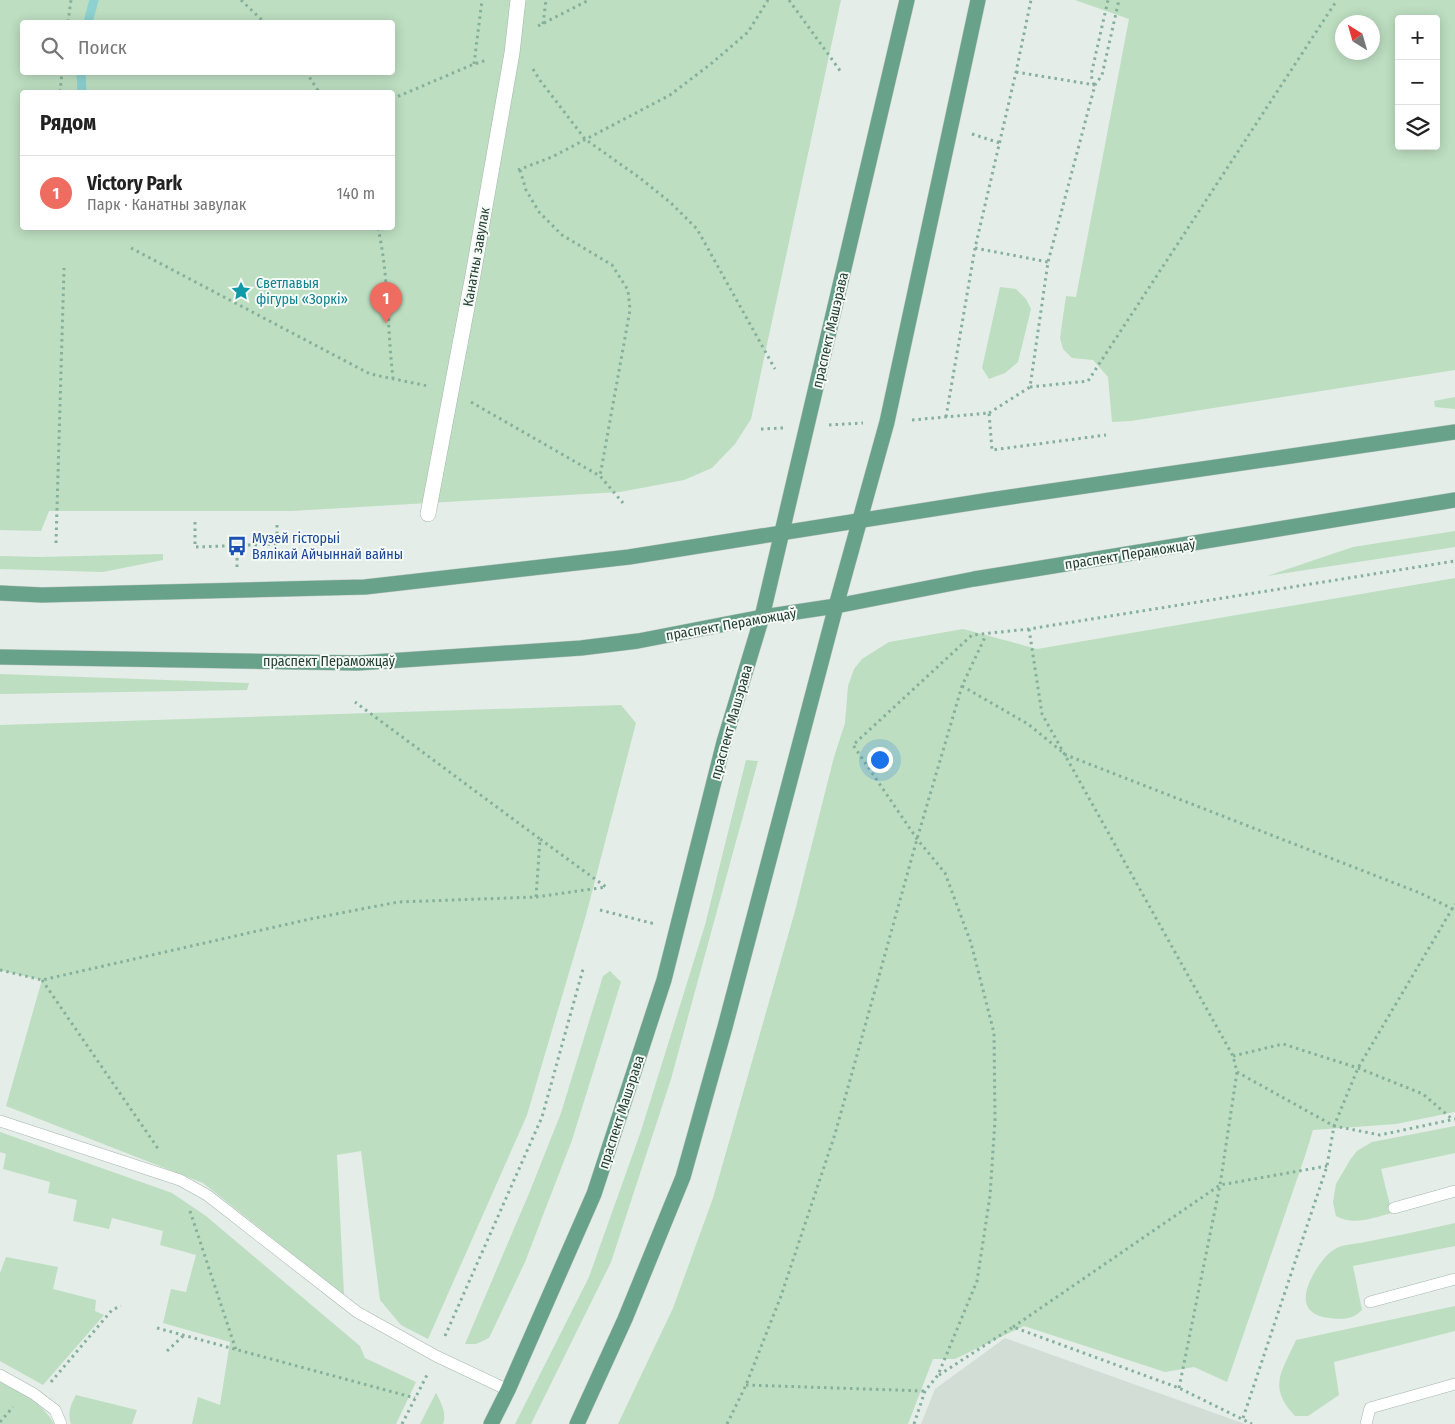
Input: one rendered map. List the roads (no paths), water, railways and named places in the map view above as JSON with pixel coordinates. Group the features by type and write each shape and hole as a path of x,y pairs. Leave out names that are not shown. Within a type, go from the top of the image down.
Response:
{"main road":[{"name":"праспект Машэрава","path":"491,1424 508,1390 594,1194 664,980 724,742 762,617 907,0"},
{"path":"577,1424 625,1319 682,1176 725,1027 836,606 887,422 978,0"},
{"path":"0,593 42,595 365,587 629,557 990,500 1455,432"},
{"name":"праспект Пераможцаў","path":"0,657 358,663 581,648 638,641 762,617 836,606 974,579 1455,500"}],"street":[{"name":"Канатны завулак","path":"428,514 452,391 512,53 518,0"}],"lane":[{"path":"0,1121 180,1180 207,1195 357,1312 436,1356 508,1390"},
{"path":"1394,1208 1455,1191"},
{"path":"1370,1302 1455,1279"},
{"path":"0,1375 34,1394 55,1410 61,1424"},
{"path":"1366,1424 1370,1408 1455,1384"}],"waterway":[{"path":"89,20 94,0"},
{"path":"81,75 82,90"}],"place":[{"name":"Светлавыя фігуры «Зоркі»","path":"241,291"},
{"name":"Victory Park","path":"386,323"},
{"name":"Музей гісторыі Вялікай Айчыннай вайны","path":"237,546"}]}
